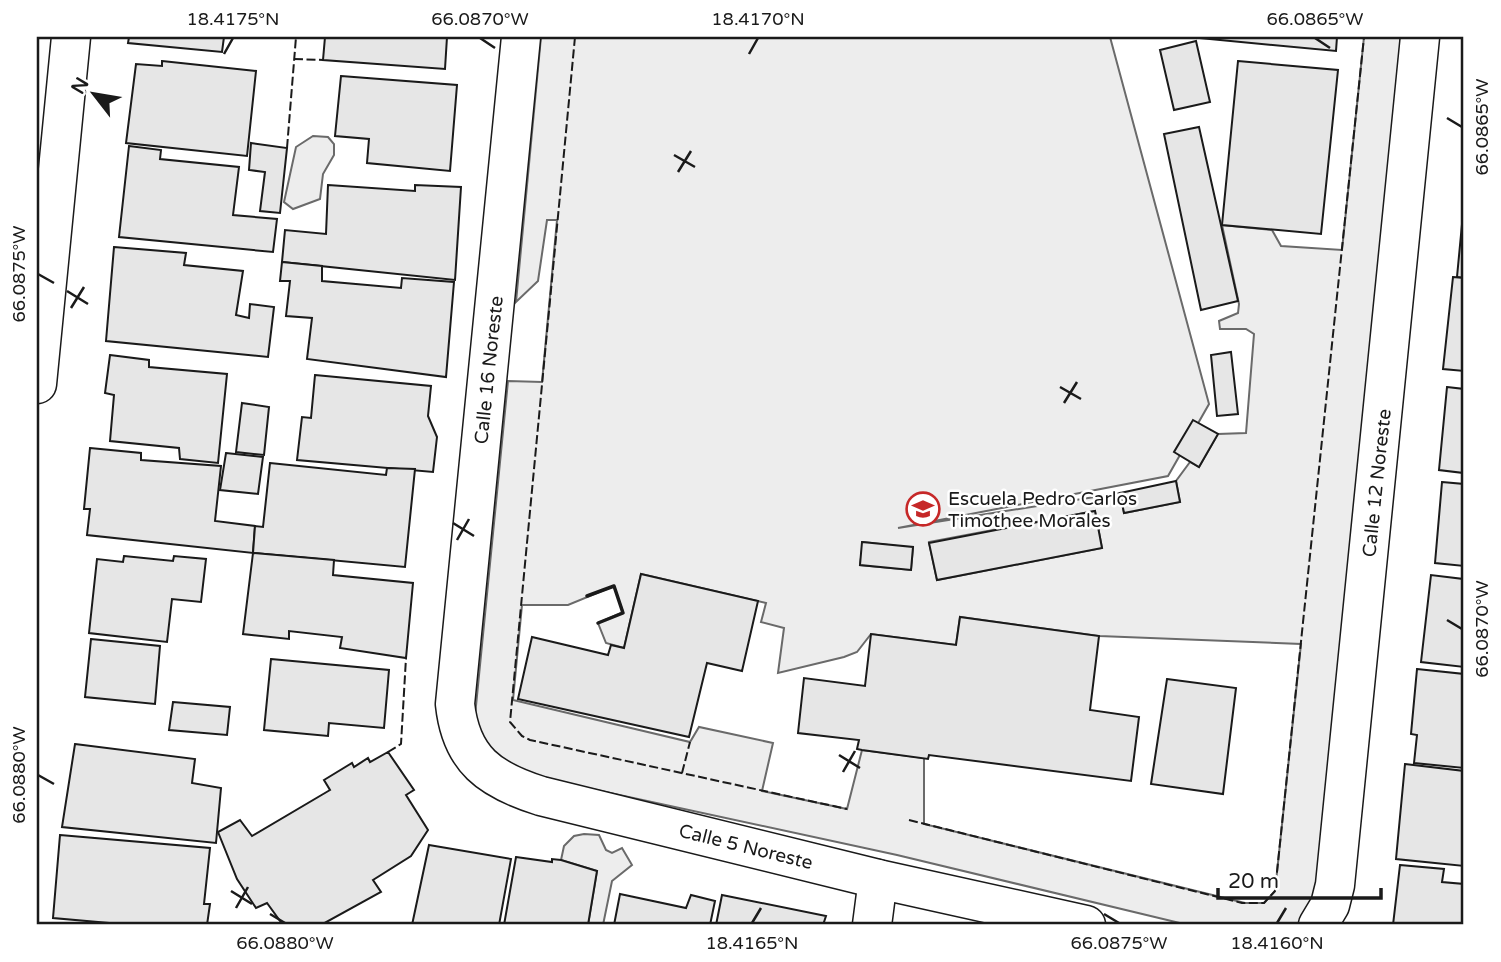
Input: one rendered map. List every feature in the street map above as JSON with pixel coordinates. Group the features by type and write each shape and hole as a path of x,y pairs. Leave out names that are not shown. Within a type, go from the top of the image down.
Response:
{"street":[{"path":"37,384 71,37"},
{"name":"Calle 16 Noreste","path":"455,704 521,37"},
{"name":"Calle 12 Noreste","path":"1318,925 1330,905 1335,885 1420,37"},
{"name":"Calle 5 Noreste","path":"455,704 458,727 478,764 517,789 878,879 1086,925"},
{"path":"872,925 878,879"}],"shaded area":[{"name":"Escuela Pedro Carlos Timothee Morales","path":"541,37 1110,37 1209,404 1168,476 898,528 1120,493 1124,513 1180,502 1176,481 1190,462 1199,467 1218,434 1246,433 1254,334 1246,329 1220,329 1219,321 1238,313 1239,304 1222,225 1272,230 1281,246 1342,250 1364,37 1401,37 1318,886 1301,923 1188,925 897,855 527,775 486,749 475,716 508,381 542,382 557,220 547,220 538,281 516,302","holes":["1095,511 1102,548 937,580 929,542","863,542 913,548 911,570 860,565","641,574 766,603 761,622 784,628 778,673 857,652 871,634 956,645 960,617 1099,636 1301,644 1275,891 1264,903 1245,903 924,824 924,758 862,750 847,809 762,791 773,743 699,727 690,742 513,700 522,605 568,605 614,586 623,612 598,623 606,643 624,648"]},
{"path":"313,136 328,137 334,144 334,155 323,174 320,199 293,209 284,202 296,147"},
{"path":"599,835 606,850 612,853 622,848 632,865 612,881 603,925 588,925 597,871 561,860 564,846 574,836"}],"building":[{"path":"129,37 224,37 222,52 128,43"},
{"path":"325,37 447,37 445,69 323,60"},
{"path":"1189,37 1337,37 1336,51"},
{"path":"1196,41 1210,102 1174,110 1160,50"},
{"path":"162,61 256,71 247,156 126,143 136,64 162,66"},
{"path":"1238,61 1338,70 1321,234 1222,225"},
{"path":"341,76 457,85 450,171 367,163 369,139 335,136"},
{"path":"1199,127 1238,301 1201,310 1164,134"},
{"path":"251,143 287,148 280,213 260,211 265,172 249,170"},
{"path":"129,146 161,150 160,159 239,167 233,215 277,219 273,252 119,237"},
{"path":"328,185 415,191 415,185 461,187 455,280 282,262 285,230 326,234"},
{"path":"1464,203 1464,278 1457,277"},
{"path":"114,247 186,253 184,265 243,271 236,315 249,318 250,304 274,307 268,357 106,341"},
{"path":"282,262 322,266 322,281 401,288 402,278 454,282 446,377 307,359 312,318 286,316 290,281 280,281"},
{"path":"1453,277 1464,278 1464,371 1443,369"},
{"path":"1231,352 1238,414 1217,416 1211,355"},
{"path":"110,355 149,360 149,367 227,374 218,463 180,459 179,448 110,441 114,395 105,393"},
{"path":"315,375 431,386 428,416 437,437 433,472 297,460 302,417 311,418"},
{"path":"1447,387 1464,389 1464,473 1439,470"},
{"path":"242,403 269,407 264,455 236,452"},
{"path":"1193,420 1218,434 1199,467 1174,452"},
{"path":"90,448 141,453 141,460 221,466 215,521 255,526 253,553 87,535 90,509 84,509"},
{"path":"226,453 263,457 258,494 220,490"},
{"path":"270,463 386,475 387,468 415,469 405,567 253,553 255,526 263,527"},
{"path":"1176,481 1180,502 1124,513 1120,493"},
{"path":"1442,482 1464,484 1464,566 1435,563"},
{"path":"1095,511 1102,548 937,580 929,543"},
{"path":"862,542 913,547 911,570 860,565"},
{"path":"253,553 334,560 333,575 413,583 406,658 340,648 342,637 289,631 289,639 243,634"},
{"path":"124,556 173,561 174,556 206,559 201,602 172,599 167,642 89,633 97,559 123,562"},
{"path":"641,574 758,601 742,671 707,663 689,737 518,699 532,637 608,655 611,645 624,648"},
{"path":"1431,575 1464,579 1464,667 1421,662"},
{"path":"960,617 1099,636 1090,710 1139,717 1131,781 929,755 928,759 862,750 857,749 859,740 798,733 804,678 865,686 871,634 956,645"},
{"path":"91,639 160,646 155,704 85,697"},
{"path":"271,659 389,670 384,728 329,723 328,736 264,730"},
{"path":"1417,669 1464,674 1464,768 1414,763 1417,735 1411,734"},
{"path":"1167,679 1236,688 1223,794 1151,784"},
{"path":"173,702 230,707 227,735 169,730"},
{"path":"75,744 195,759 192,783 221,788 216,843 62,827"},
{"path":"388,752 414,790 406,795 428,830 411,856 373,880 381,892 321,925 283,925 267,903 256,908 237,879 218,832 240,820 252,836 330,790 324,780 352,763 354,767 368,758 370,762"},
{"path":"1405,764 1464,771 1464,866 1396,859"},
{"path":"60,835 210,848 204,904 210,904 207,925 132,925 53,918"},
{"path":"429,845 511,859 499,925 412,925"},
{"path":"516,857 552,862 552,859 561,860 597,871 588,925 504,925"},
{"path":"1400,865 1444,869 1442,882 1464,884 1464,925 1393,925"},
{"path":"620,894 686,908 691,895 715,901 710,925 614,925"},
{"path":"722,895 826,916 823,925 716,925"}],"fence":[{"path":"287,148 296,37"},
{"path":"575,37 510,722 522,736 530,740 847,809"},
{"path":"909,820 1242,903 1264,903 1275,891 1364,37"},
{"path":"294,59 323,60"},
{"path":"388,752 401,744 406,658"},
{"path":"682,773 690,742"}],"wall":[{"path":"587,596 614,586 623,613 598,623"}],"place":[{"name":"Escuela Pedro Carlos Timothee Morales","path":"923,509"}]}
